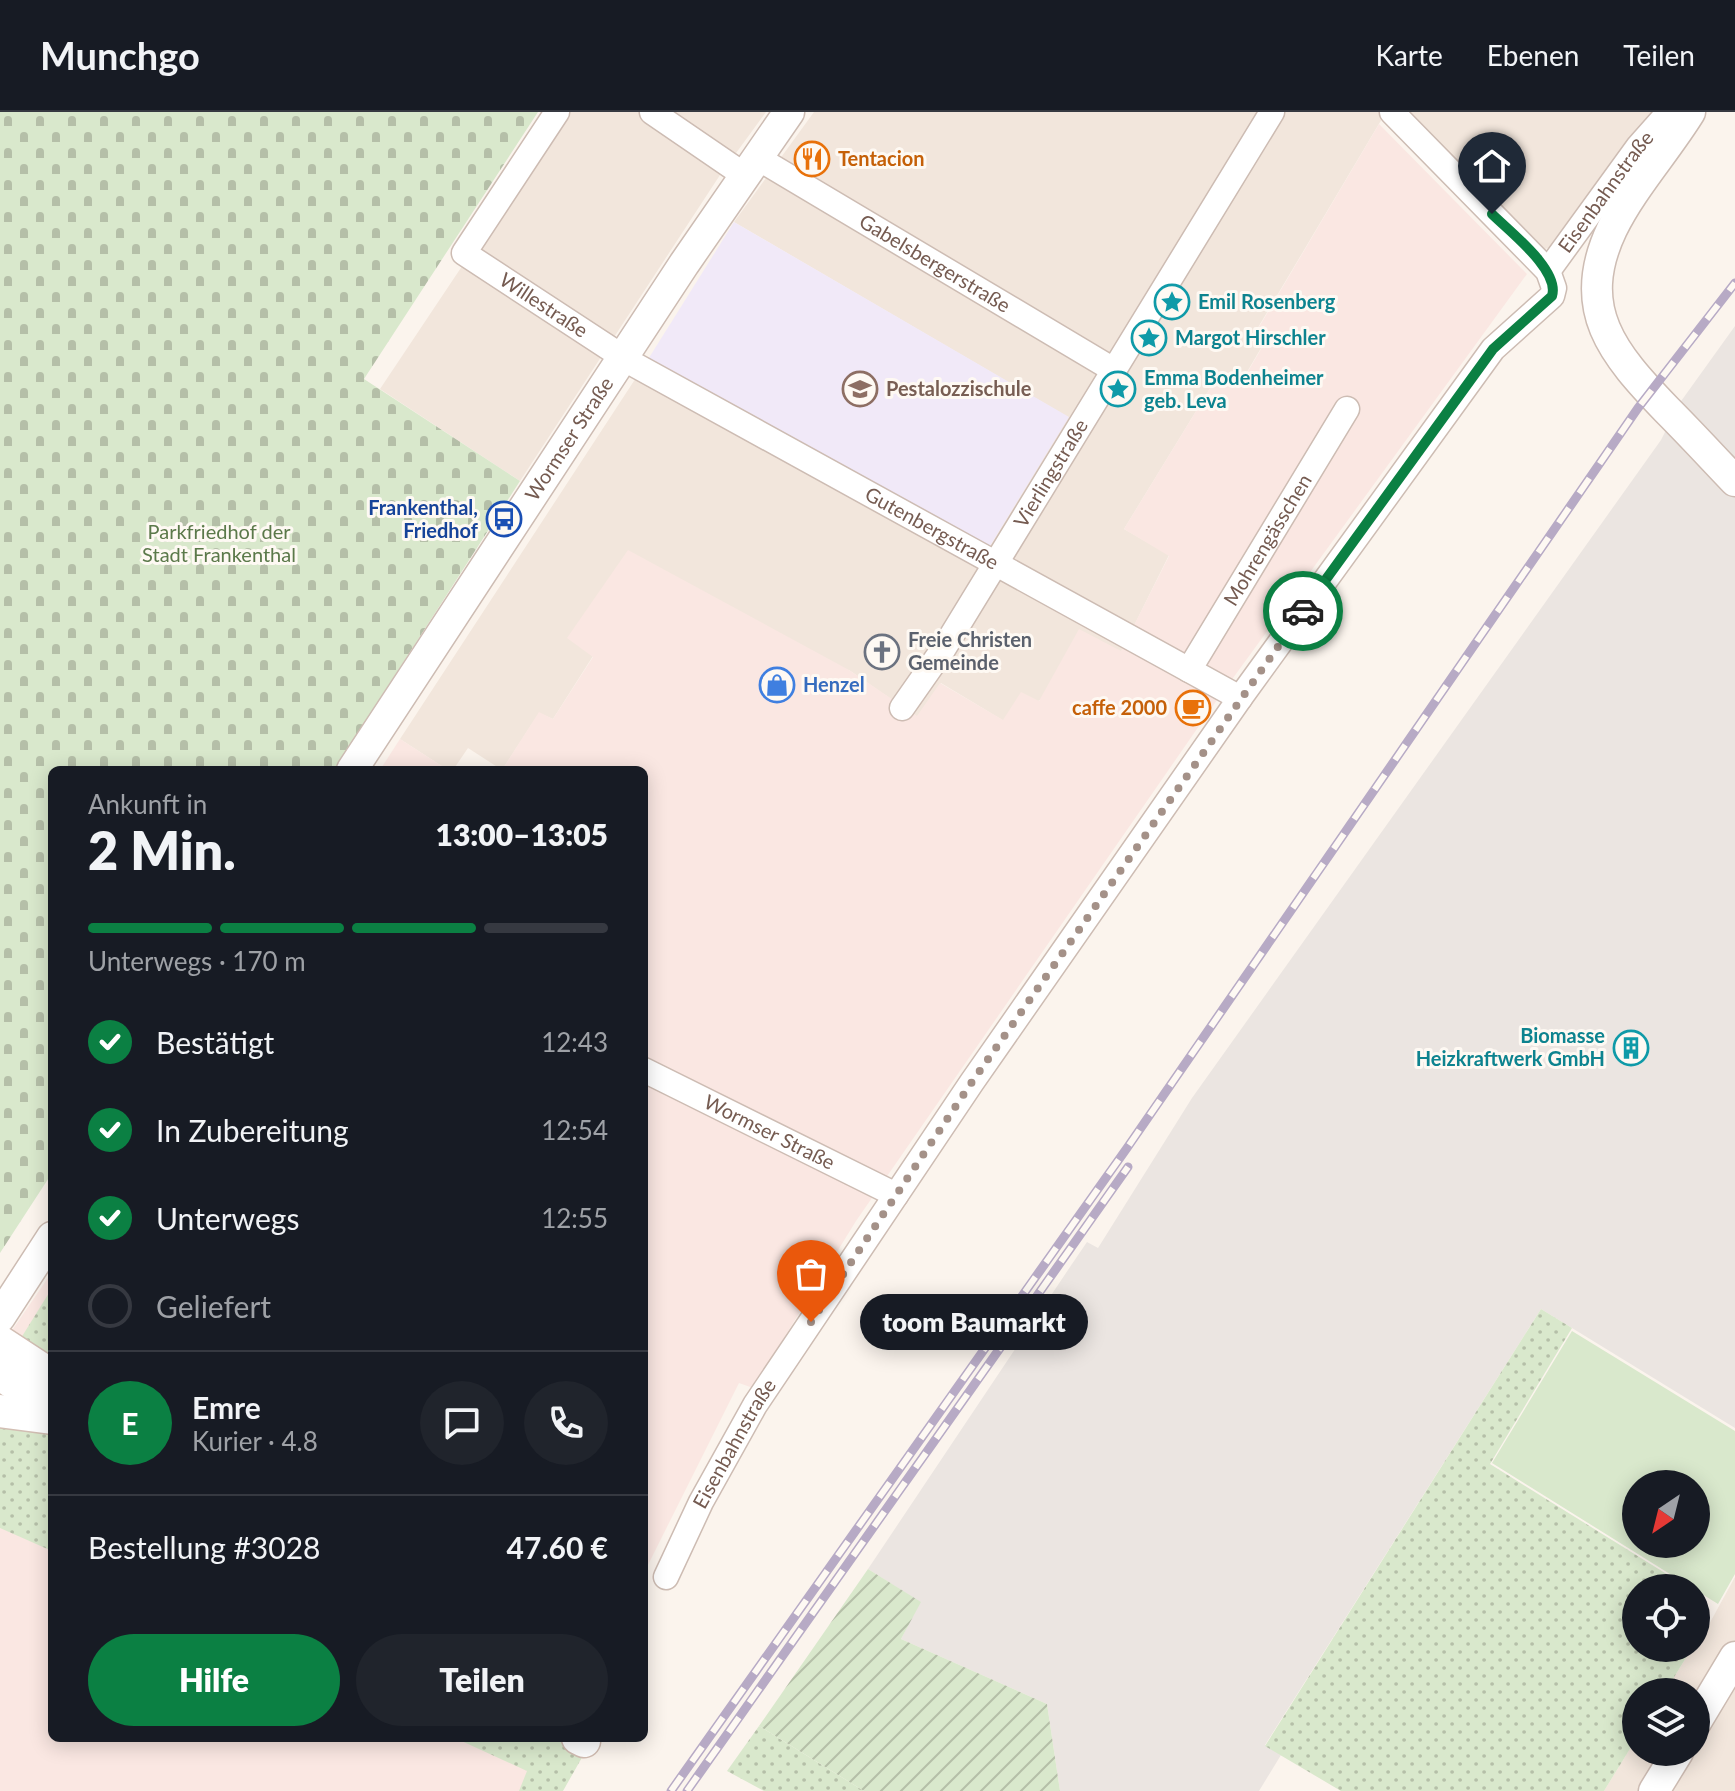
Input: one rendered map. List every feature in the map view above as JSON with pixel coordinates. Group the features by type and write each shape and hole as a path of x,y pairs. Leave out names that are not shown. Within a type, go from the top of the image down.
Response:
{"main road":[{"path":"0,1342 48,1373"},
{"path":"0,1374 48,1406"},
{"path":"0,1411 48,1417"}],"street":[{"name":"Willestraße","path":"557,112 464,253 622,358"},
{"name":"Gabelsbergerstraße","path":"652,112 1112,369"},
{"name":"Wormser Straße","path":"355,766 622,358 789,112"},
{"name":"Vierlingstraße","path":"902,708 995,563 1272,112"},
{"path":"1392,112 1548,271"},
{"name":"Eisenbahnstraße","path":"666,1577 701,1502 755,1405 896,1195 1240,698 1493,349 1547,304 1554,288 1548,271 1638,147 1669,112"},
{"name":"Eisenbahnstraße","path":"1690,112 1613,226 1597,274 1599,313 1603,328 1625,365 1735,481"},
{"name":"Gutenbergstraße","path":"622,358 1240,698"},
{"name":"Mohrengässchen","path":"1189,670 1347,409"},
{"name":"Wormser Straße","path":"648,1072 896,1195"},
{"path":"0,1317 48,1243"},
{"path":"1710,1699 1735,1657"},
{"path":"1654,1791 1669,1766"}],"shaded area":[{"path":"565,112 766,112 720,175 520,481 380,389"},
{"path":"814,112 1386,112 1253,336 1264,343 1240,384 1220,372 1124,529 1169,555 1121,652 1004,721 941,683 917,717 849,670 568,638 593,656 553,719 539,713 505,766 496,766 468,748 456,766 442,766 400,739 647,361 990,546 1068,417 734,222"},
{"path":"1408,112 1652,112 1557,245 1545,249"},
{"path":"1379,124 1527,274 1217,700 856,1221 753,1388 739,1383 648,1565 648,766 505,766 539,712 553,719 593,657 567,638 628,550 849,670 917,716 940,683 1003,720 1021,692 1039,701 1079,629 1121,651 1169,556 1124,529 1220,372 1241,383 1264,344 1253,337"},
{"name":"Pestalozzischule","path":"734,222 1069,417 990,546 647,361"},
{"path":"1735,326 1735,1428 1541,1309 1265,1745 1281,1755 1259,1791 1060,1791 1047,1704 901,1639 920,1602 868,1569 1087,1242 1098,1248 1192,1098 1661,440 1679,404"},
{"path":"400,739 442,766 383,766"},
{"path":"48,1278 48,1742 560,1742 535,1791 0,1791 0,1348"},
{"path":"1735,1577 1735,1791 1604,1791 1622,1762 1622,1766 1710,1766 1710,1678 1674,1678 1683,1662 1710,1662 1710,1623"}],"green space":[{"name":"Parkfriedhof der Stadt Frankenthal","path":"0,112 538,112 364,379 520,481 337,766 48,766 48,1179 0,1253"},
{"path":"48,1294 48,1549 0,1528 0,1372"},
{"path":"1541,1309 1572,1328 1490,1464 1622,1546 1622,1558 1641,1558 1667,1574 1622,1574 1622,1662 1683,1662 1674,1678 1622,1678 1622,1762 1604,1791 1341,1791 1265,1746"},
{"path":"1572,1331 1735,1431 1735,1574 1718,1604 1710,1599 1710,1574 1670,1574 1644,1558 1710,1558 1710,1470 1622,1470 1622,1544 1492,1463"},
{"path":"868,1569 921,1602 901,1639 1047,1704 1060,1791 864,1791 759,1726"},
{"path":"759,1726 864,1791 764,1791 727,1771"},
{"path":"464,1742 591,1742 563,1791 519,1791 527,1771"}],"railway":[{"path":"671,1791 1127,1148 1638,408 1735,283"},
{"path":"687,1791 1128,1167"}],"way so far":[{"path":"811,1322 972,1082 1303,611"}],"place":[{"name":"Tentacion","path":"812,159"},
{"name":"Emil Rosenberg","path":"1172,302"},
{"name":"Margot Hirschler","path":"1149,338"},
{"name":"Pestalozzischule","path":"860,389"},
{"name":"Emma Bodenheimer geb. Leva","path":"1118,389"},
{"name":"Frankenthal, Friedhof","path":"504,519"},
{"name":"Freie Christen Gemeinde","path":"882,652"},
{"name":"Henzel","path":"777,685"},
{"name":"caffe 2000","path":"1193,708"},
{"name":"Biomasse Heizkraftwerk GmbH","path":"1631,1048"},
{"name":"toom Baumarkt","path":"811,1322"}],"route":[{"path":"1303,611 1493,349 1547,304 1552,296 1554,288 1548,271 1492,214"}]}
